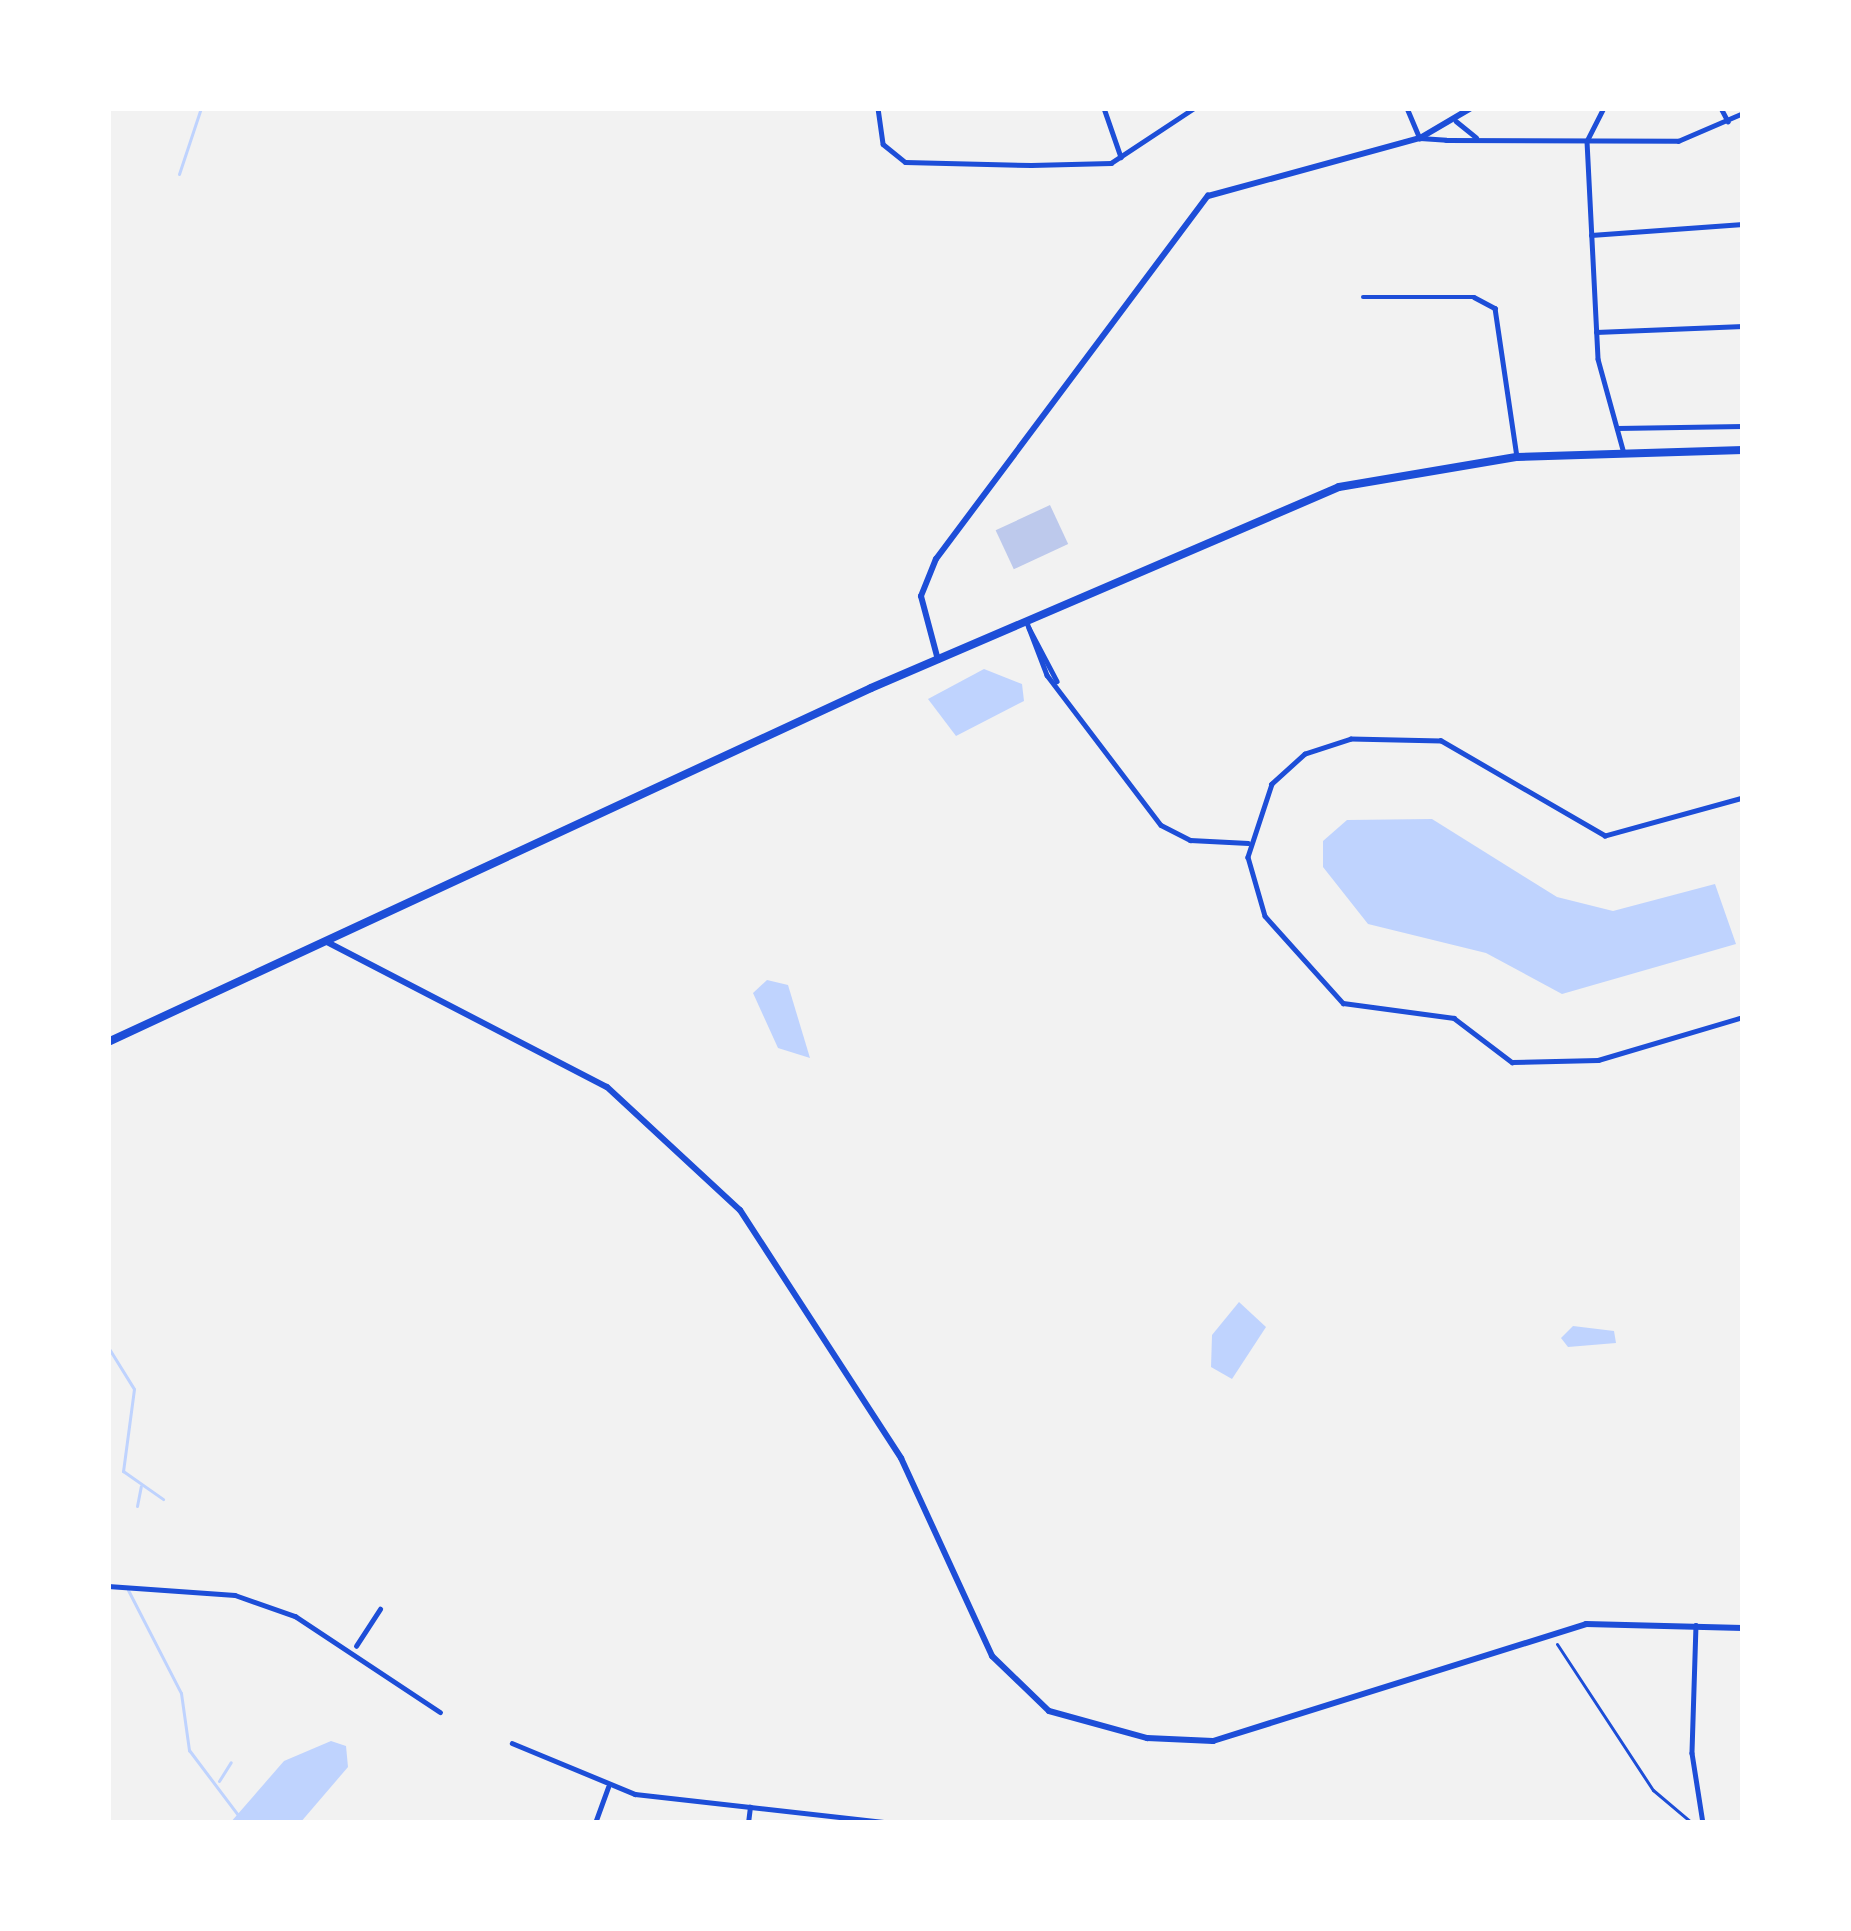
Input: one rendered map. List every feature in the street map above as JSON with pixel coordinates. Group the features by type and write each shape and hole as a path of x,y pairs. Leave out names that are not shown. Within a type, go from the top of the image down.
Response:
{"main road":[{"path":"108,1042 938,660 1339,487 1517,457 1743,449"}],"street":[{"path":"878,108 883,144 908,163 1121,158 1194,108"},
{"path":"1104,108 1121,158"},
{"path":"1407,108 1420,138"},
{"path":"938,660 921,596 936,559 1208,196 1420,138 1471,108"},
{"path":"1604,108 1587,141 1596,332 1623,450"},
{"path":"1721,108 1728,122"},
{"path":"1420,138 1678,141 1743,113"},
{"path":"1456,121 1481,139"},
{"path":"1591,235 1743,224"},
{"path":"1363,297 1474,297 1496,308 1517,457"},
{"path":"1596,332 1743,326"},
{"path":"1616,428 1743,426"},
{"path":"1028,624 1057,681 1161,826 1248,843"},
{"path":"1028,624 1057,681"},
{"path":"1743,798 1605,836 1441,741 1351,739 1284,771 1248,843 1265,916 1342,1003 1454,1018 1526,1064 1598,1060 1743,1017"},
{"path":"325,941 607,1087 740,1210 892,1441 992,1656 1049,1711 1147,1738 1213,1741 1549,1633 1696,1625 1743,1628"},
{"path":"108,1586 235,1595 356,1646 440,1712"},
{"path":"356,1646 380,1609"},
{"path":"1696,1625 1692,1754 1703,1823"},
{"path":"512,1743 608,1787 894,1823"},
{"path":"595,1823 608,1787"},
{"path":"748,1823 750,1807"}],"path":[{"path":"1549,1633 1653,1790 1692,1823"}],"water":[{"path":"984,669 1022,684 1024,701 956,736 928,699"},
{"path":"1432,819 1557,897 1613,911 1715,884 1736,944 1562,994 1486,953 1368,924 1323,867 1323,841 1347,820"},
{"path":"767,980 788,985 810,1058 778,1048 753,993"},
{"path":"1239,1302 1266,1327 1232,1379 1211,1367 1212,1335"},
{"path":"1573,1326 1614,1331 1616,1343 1568,1347 1561,1338"},
{"path":"331,1741 346,1746 348,1767 300,1823 230,1823 284,1761"}],"building":[{"path":"1050,505 1068,544 1014,569 996,530"}],"waterway":[{"path":"179,174 201,108"},
{"path":"108,1347 134,1389 123,1471 163,1499"},
{"path":"137,1506 141,1486"},
{"path":"128,1590 181,1693 189,1750 244,1823"},
{"path":"219,1781 231,1762"}]}
